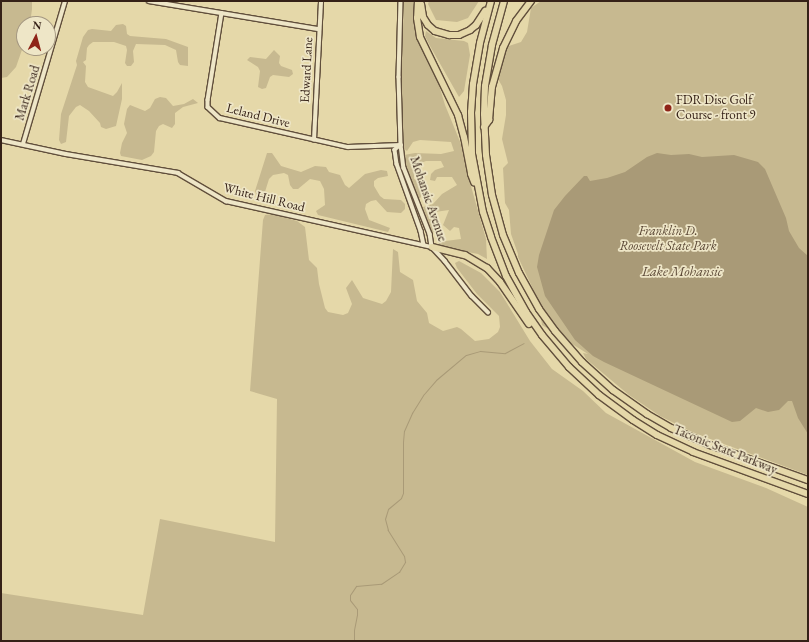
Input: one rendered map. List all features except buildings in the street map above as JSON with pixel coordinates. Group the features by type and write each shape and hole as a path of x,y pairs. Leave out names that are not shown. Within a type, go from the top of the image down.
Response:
{"highway":[{"path":"419,1 422,14 428,25 438,32 448,35 459,35 470,30 479,22 490,4"},
{"path":"419,1 417,18 420,37 456,110 464,136 471,174 478,187"},
{"name":"Taconic State Parkway","path":"504,1 493,39 487,72 484,127 491,189 508,248 525,285 539,309 573,352 614,390 659,421 710,445 808,480"},
{"path":"484,127 489,120 492,87 503,48 516,21 531,1"},
{"name":"Taconic State Parkway","path":"490,4 477,56 472,98 471,140 478,187 487,225 506,276 526,312 550,346 568,367 599,395 633,420 657,434 706,458 808,494"},
{"path":"432,247 465,255 490,270 503,285 531,326 550,346"}],"street":[{"name":"Mark Road","path":"23,144 65,1"},
{"path":"149,1 319,29"},
{"name":"Edward Lane","path":"314,140 321,1"},
{"name":"Mohansic Avenue","path":"401,1 399,70 400,145 404,168 430,234 432,247 445,260 472,296 488,312"},
{"name":"Leland Drive","path":"222,13 209,88 208,107 220,118 348,147 400,145"},
{"name":"White Hill Road","path":"1,140 66,154 178,173 226,201 432,247"},
{"name":"Mohansic Avenue","path":"400,145 395,150 397,164 421,231 424,245"}],"green space":[{"path":"1,1 32,1 31,16 16,16 16,56 20,56 16,67 7,77 1,78"},
{"path":"404,1 417,1 416,19 440,80 439,85 445,105 461,144 467,172 486,239 487,259 478,254 441,247 438,242 461,239 459,228 454,227 450,231 443,225 449,210 435,212 435,221 437,226 435,232 431,232 423,207 433,204 442,194 457,185 452,177 437,177 435,181 430,180 431,174 435,170 444,167 441,161 426,161 418,164 414,170 414,179 422,183 421,197 419,199 405,165 404,155 415,153 441,154 454,151 451,142 420,140 413,142 407,151 403,148 401,80"},
{"path":"429,1 479,1 468,18 457,22 436,20 428,4"},
{"name":"Franklin D. Roosevelt State Park","path":"541,1 808,1 808,475 694,433 660,416 629,395 586,359 583,353 588,354 542,325 539,306 533,296 533,289 518,257 511,234 509,210 505,203 503,168 508,163 502,139 506,115 506,100 502,86 498,79 506,47 521,42 527,32 531,8"},
{"path":"123,24 126,26 127,34 130,36 166,39 188,47 188,66 180,65 176,50 165,45 136,44 133,51 134,62 131,66 127,66 125,63 127,50 126,46 114,42 93,42 87,48 86,60 83,62 86,66 85,82 88,87 113,96 122,83 122,99 116,126 106,129 101,127 100,123 89,111 80,105 76,107 69,116 66,142 61,144 59,140 61,114 77,65 76,61 83,37 88,30 111,31 116,25"},
{"path":"426,31 436,38 464,41 468,43 470,55 464,91 459,97 425,36"},
{"path":"274,50 280,56 279,63 281,66 292,70 293,74 289,77 273,75 270,77 266,88 262,89 258,87 260,71 258,67 247,60 250,57 266,59"},
{"path":"160,97 166,98 173,106 184,104 193,99 198,103 183,107 175,113 175,124 172,128 163,124 159,126 156,131 154,152 151,156 142,160 121,156 120,153 122,143 127,133 124,124 127,109 130,105 145,111 150,108 155,99"},
{"path":"267,153 272,153 281,166 301,172 315,166 326,167 329,172 340,175 345,185 349,188 365,174 381,170 387,171 388,176 378,178 374,181 374,186 380,196 384,199 401,200 405,204 405,209 401,213 387,212 376,200 366,204 365,209 369,220 390,228 388,232 318,215 316,211 325,205 324,189 320,181 310,179 298,189 293,189 290,185 288,175 284,173 273,175 269,179 264,195 261,199 257,196 255,191"},
{"path":"273,214 297,221 305,227 309,260 317,268 325,308 328,312 343,315 348,313 352,304 346,288 352,280 363,298 382,304 386,301 391,292 393,249 398,252 400,272 413,280 417,301 427,313 429,323 443,331 457,327 475,341 489,339 498,332 500,327 499,316 477,294 457,268 455,263 459,261 481,273 500,292 530,341 552,369 583,391 606,413 695,462 766,488 808,507 808,641 1,641 1,593 143,615 160,519 275,542 277,399 250,391 263,220 265,215"}],"water":[{"name":"Lake Mohansic","path":"657,153 671,155 689,154 702,157 734,155 758,162 765,169 786,218 789,231 799,248 808,256 808,434 798,418 792,401 788,401 779,410 768,412 756,408 740,421 732,422 604,362 593,356 575,340 545,296 537,267 539,255 554,210 584,176 587,176 590,181 607,178 625,172 647,157"}],"waterway":[{"path":"354,641 357,609 350,600 350,595 356,586 381,584 399,572 405,562 404,556 388,530 385,519 388,509 401,498 403,493 404,431 412,413 424,394 436,380 466,355 480,351 505,353 524,343"}],"place":[{"name":"FDR Disc Golf Course - front 9","path":"668,108"}]}
